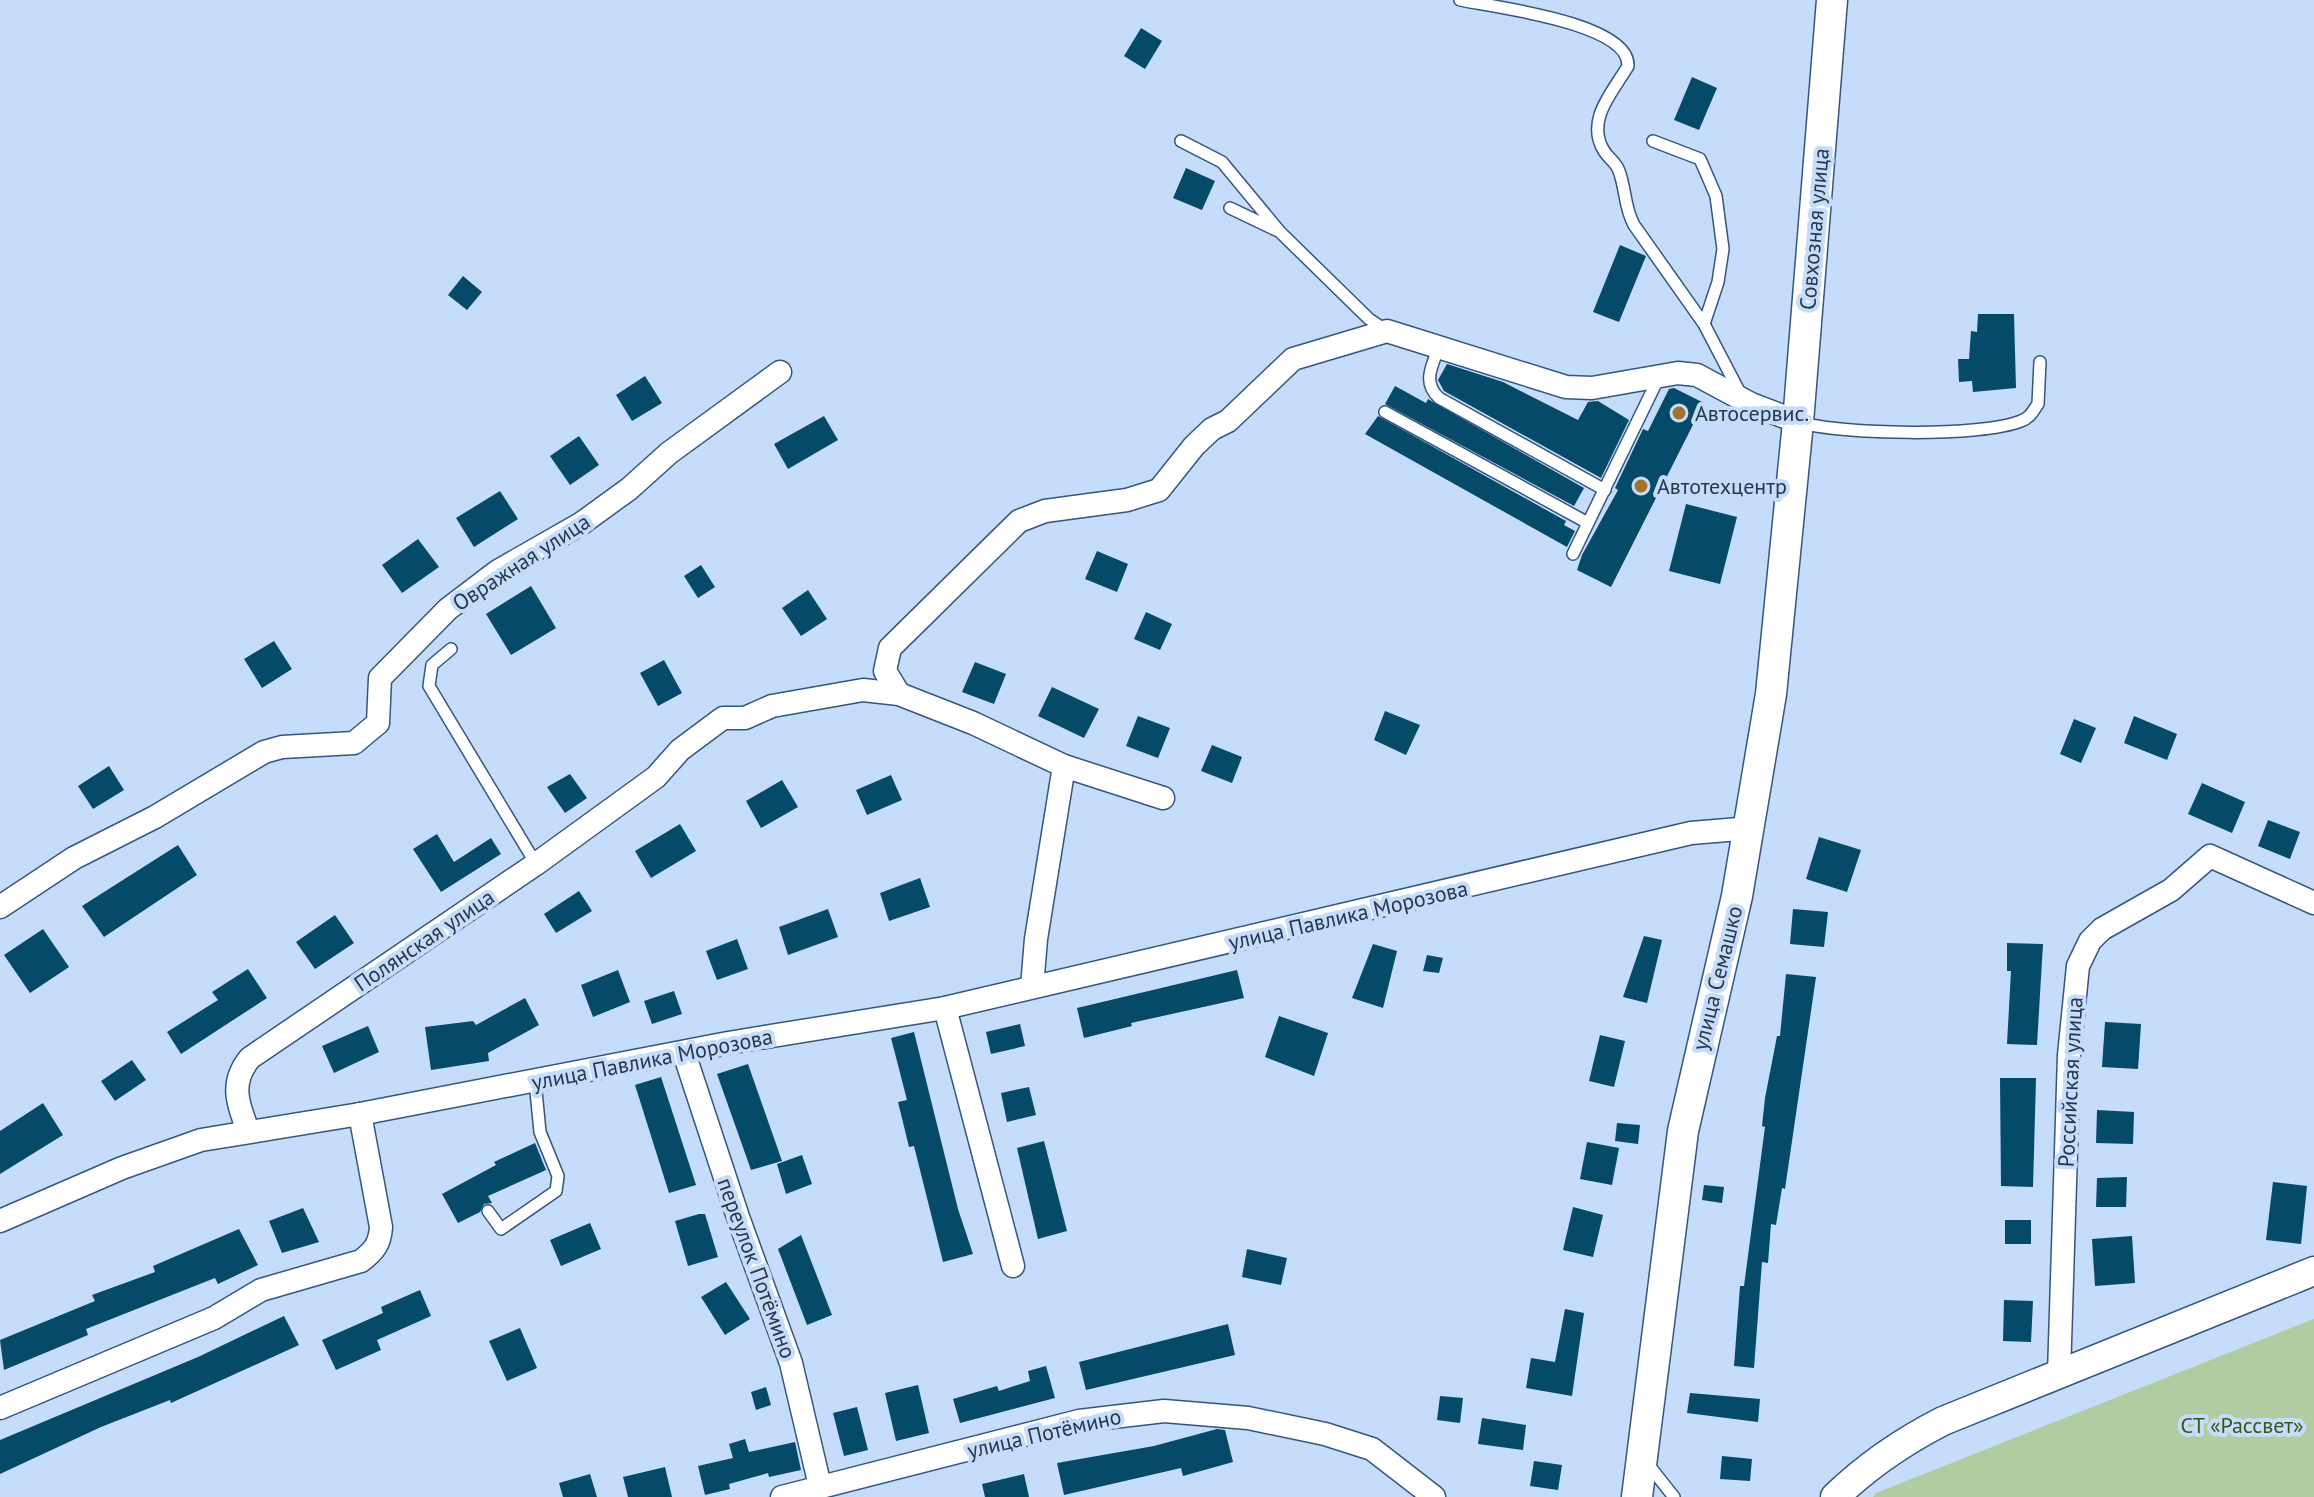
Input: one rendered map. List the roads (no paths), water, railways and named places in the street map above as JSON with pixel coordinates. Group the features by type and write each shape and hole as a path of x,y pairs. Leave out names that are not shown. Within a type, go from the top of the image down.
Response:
{"main road":[{"name":"Совхозная улица","path":"1795,458 1832,0"},
{"name":"улица Семашко","path":"1637,1497 1683,1131 1751,828 1771,694 1795,458"}],"street":[{"path":"863,690 877,676 902,634 1019,521 1045,511 1127,500 1159,490 1194,446 1212,429 1228,421 1293,359 1387,331 1566,387 1592,388 1678,373 1697,375 1744,401 1798,422"},
{"name":"Овражная улица","path":"0,907 74,858 155,817 264,752 282,747 354,743 363,739 378,723 380,678 448,609 498,571 582,523 629,489 669,453 780,372"},
{"path":"884,662 889,680 899,694"},
{"name":"Полянская улица","path":"248,1130 236,1093 242,1068 250,1058 536,864 656,777 712,722 723,718 745,718 772,706 863,690 899,694 973,723 1064,766 1163,798"},
{"path":"1032,987 1034,949 1064,766"},
{"name":"улица Павлика Морозова","path":"248,1130 360,1114 945,1008 1691,833 1751,828"},
{"name":"Российская улица","path":"2059,1375 2069,1055 2078,966 2090,941 2102,929 2171,890 2210,856 2314,903"},
{"path":"945,1008 1013,1266"},
{"name":"переулок Потёмино","path":"684,1053 738,1217 791,1363 820,1486"},
{"path":"0,1408 214,1318 261,1290 361,1261 380,1242 381,1227 360,1114"},
{"path":"0,1221 122,1168 201,1140 248,1130"},
{"path":"1835,1497 1869,1466 1901,1443 1943,1421 2314,1271"},
{"name":"улица Потёмино","path":"782,1497 1079,1421 1164,1411 1248,1418 1325,1434 1372,1449 1434,1497"}],"lane":[{"path":"1460,0 1597,30 1621,46 1629,57 1628,66 1598,115 1599,138 1605,152 1616,163 1625,209 1704,324 1744,401"},
{"path":"1181,141 1222,162 1280,232 1369,319 1387,331"},
{"path":"1653,141 1700,159 1716,196 1722,267 1704,324"},
{"path":"1230,208 1280,232"},
{"path":"1439,347 1429,376 1433,392 1439,398 1605,490"},
{"path":"1798,422 1824,430 1862,432 1974,428 2022,421 2038,404 2040,362"},
{"path":"1573,554 1659,377"},
{"path":"1385,412 1588,523"},
{"path":"451,649 432,665 429,686 536,864"},
{"path":"488,1211 501,1229 556,1191 558,1176 540,1132 535,1081"},
{"path":"1643,1457 1674,1497"}],"place":[{"name":"Автосервис.","path":"1679,413"},
{"name":"Автотехцентр","path":"1641,486"}],"park label":[{"name":"СТ «Рассвет»","path":"2242,1425"}]}
